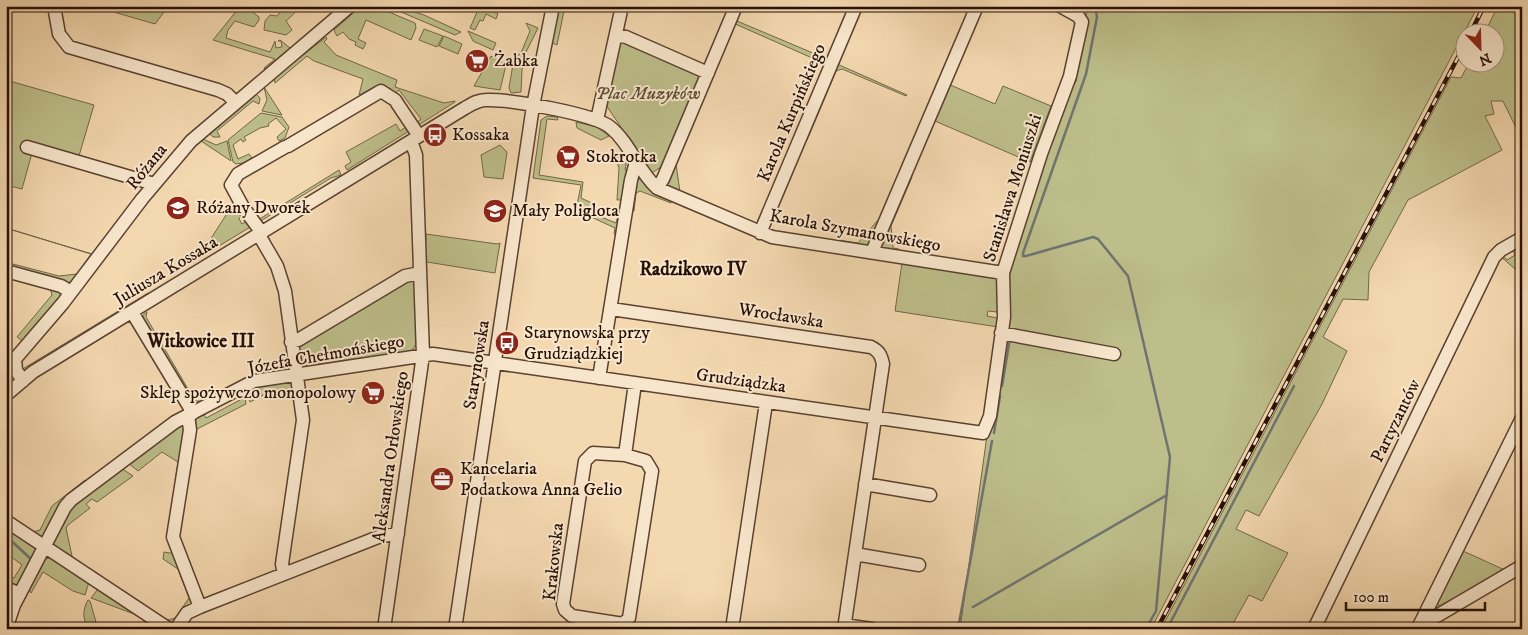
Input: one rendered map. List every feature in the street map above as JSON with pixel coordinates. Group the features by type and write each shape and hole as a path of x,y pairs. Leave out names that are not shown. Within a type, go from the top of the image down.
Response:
{"street":[{"path":"54,6 59,34 69,47 218,90 227,94 235,102"},
{"name":"Różana","path":"23,380 16,370 15,359 71,292 154,184 191,141 350,6"},
{"name":"Starynowska","path":"455,629 533,106 553,6"},
{"path":"597,120 622,6"},
{"path":"657,188 663,179 736,6"},
{"name":"Karola Kurpińskiego","path":"760,233 856,6"},
{"path":"872,252 977,6"},
{"name":"Stanisława Moniuszki","path":"983,433 990,416 1005,303 1003,273 1038,163 1070,76 1082,22 1078,16 1060,6"},
{"path":"616,35 626,37 708,73"},
{"path":"284,574 282,564 303,420 297,374 283,284 277,266 258,230 232,189 232,181 238,174 381,91 395,100 415,138"},
{"name":"Juliusza Kossaka","path":"6,395 23,380 258,230 478,101 490,100 533,106"},
{"name":"Karola Szymanowskiego","path":"533,106 597,120 616,132 636,162 657,188 760,233 1003,273"},
{"name":"Aleksandra Orłowskiego","path":"384,629 423,355 415,138"},
{"path":"27,147 154,184"},
{"path":"599,378 631,180 636,162"},
{"name":"Partyzantów","path":"1314,629 1494,257 1501,250 1521,240"},
{"path":"6,271 61,286 71,292"},
{"path":"291,342 298,340 405,276 420,273"},
{"name":"Wrocławska","path":"611,308 877,350 883,364 875,418"},
{"path":"132,312 190,414 190,430 173,538 200,607"},
{"path":"1001,333 1114,354"},
{"name":"Józefa Chełmońskiego","path":"6,629 20,594 65,507 71,500 175,422 254,381 423,355 439,354 495,362"},
{"name":"Grudziądzka","path":"495,362 635,384 983,433"},
{"path":"625,455 635,384"},
{"path":"732,629 766,403"},
{"path":"872,629 844,627 875,418"},
{"path":"1416,627 1522,418"},
{"name":"Krakowska","path":"594,453 625,455 646,461 652,471 629,618 622,624 572,616 565,610 563,604 585,461 594,453"},
{"path":"865,484 930,494"},
{"path":"6,522 169,629"},
{"path":"176,629 187,613 200,607 381,536 398,534"},
{"path":"856,554 919,565"},
{"path":"1416,627 1522,566"},
{"path":"6,588 20,594"}],"green space":[{"path":"93,6 156,6 164,12 155,24"},
{"path":"285,6 302,6 286,21 292,30 286,35 264,30 265,21 270,15 277,16"},
{"path":"361,6 383,6 382,9 415,23 416,28 411,40 366,20 358,39 366,43 363,49 355,45 356,42 349,39 343,32 337,36 334,30"},
{"path":"395,6 424,15 461,32 455,35 394,9"},
{"path":"558,6 565,6 557,45 550,42"},
{"path":"1088,6 1478,6 1470,22 1456,22 1456,48 1151,629 960,629 1013,249 1069,92 1077,80 1073,78"},
{"path":"1498,6 1522,6 1522,140 1503,101 1491,101 1494,114 1485,116 1502,150 1408,200 1369,272 1368,300 1343,299 1323,337 1347,351 1322,404 1259,516 1246,510 1236,529 1288,553 1262,601 1249,595 1230,629 1161,629 1451,77 1461,78 1464,72 1506,72 1506,22 1490,22"},
{"path":"246,7 259,17 259,20 254,27 235,21 228,30 226,38 270,52 275,41 276,48 282,47 281,41 278,41 280,40 290,48 290,52 266,71 264,68 275,59 213,40 238,9 243,12"},
{"path":"484,7 498,14 496,19 486,14 483,21 480,20 475,30 470,28 477,12"},
{"path":"737,21 827,59 828,65 733,23"},
{"path":"526,23 538,28 526,52 522,70 521,92 511,93 509,88 514,58 521,53 530,31"},
{"path":"424,29 443,36 437,47 419,40"},
{"path":"468,31 496,43 493,50 473,41"},
{"path":"444,36 462,44 458,54 439,46"},
{"path":"326,37 327,39 324,42 336,55 397,80 395,87 444,103 455,102 417,126 415,124 421,119 399,90 394,94 374,87 359,95 363,79 314,61 307,56 275,83 274,78"},
{"name":"Plac Muzyków","path":"623,40 700,75 661,167 652,173 604,102 617,45"},
{"path":"491,56 506,65 500,90 474,86"},
{"path":"837,64 907,95 842,69 836,71 807,140 804,139"},
{"path":"6,80 94,105 76,166 32,153 22,189 6,185"},
{"path":"948,84 995,104 1003,86 1051,106 1030,162 935,121 932,127 929,126"},
{"path":"264,87 282,115 262,111 267,100"},
{"path":"256,94 260,98 259,104 253,101 217,131 220,137 213,137 210,134"},
{"path":"261,113 282,117 289,127 285,138 279,141 277,137 286,129 276,118 268,124 269,126 260,128 244,137 246,140 243,142 241,139 233,145 238,159 249,154 252,158 243,163 236,164 233,162 228,140"},
{"path":"547,116 557,117 558,120 547,119 539,175 583,182 581,198 596,205 596,215 616,223 617,219 621,227 618,234 614,234 615,228 576,210 581,185 533,178 541,120"},
{"path":"576,122 597,127 609,136 601,140 577,128"},
{"path":"396,124 400,131 406,127 409,131 347,170 345,166 351,162 346,152"},
{"path":"203,139 216,145 227,141 231,161 201,141"},
{"path":"500,145 507,152 503,179 484,177 481,155"},
{"path":"617,154 623,164 630,163 626,164 625,170 629,171 623,200 617,200 619,168 615,156"},
{"path":"673,163 676,164 680,192 668,190 665,184"},
{"path":"339,170 341,175 331,178 259,222 258,220"},
{"path":"908,175 912,177 891,226 893,248 899,249 898,253 885,250 881,246"},
{"path":"637,179 643,179 672,201 671,203 640,191 636,193 634,211 629,210"},
{"path":"235,201 243,213 239,219 242,224 247,221 252,226 219,246 210,240"},
{"path":"878,220 881,221 873,233 873,241 867,246 838,243 838,240 858,243"},
{"path":"6,228 92,254 93,257 72,281 68,283 13,267 13,264 59,276 77,274 91,254"},
{"path":"426,234 500,243 495,273 427,262 425,264"},
{"path":"1518,247 1522,249 1522,275 1500,256 1503,255 1507,260 1515,255 1512,249"},
{"path":"902,263 997,278 1002,309 997,312 988,311 987,316 997,318 1000,322 998,327 895,311"},
{"path":"410,278 416,282 419,344 416,344 412,351 305,366 299,363 297,347"},
{"path":"50,288 60,292 60,300 22,341 17,337 52,295"},
{"path":"148,293 148,296 25,371 21,370"},
{"path":"147,312 146,317 195,401 200,401 199,404 193,403 141,317"},
{"path":"292,381 298,410 295,410 292,389 269,392 250,402 248,397 245,398 246,404 197,429 195,428 196,418 203,413 206,418 240,400 237,394 255,385"},
{"path":"182,424 185,427 179,477 176,476 178,462 162,452 138,471 128,463"},
{"path":"121,468 133,476 97,502 92,499 86,504 90,508 66,528 71,559 55,547 53,542 69,509"},
{"path":"85,480 87,483 43,536 38,537 33,532 40,530 52,506"},
{"path":"6,526 37,550 18,587 6,584 6,577 14,578 22,565 6,553"},
{"path":"1463,551 1507,571 1439,606 1437,603"},
{"path":"164,552 176,554 192,603 172,625 160,618 161,616 168,620 175,618 189,598 178,569 163,559"},
{"path":"50,558 89,582 85,595 73,591 43,572 31,593 28,588 45,559"},
{"path":"98,589 153,625 134,614 91,598"},
{"path":"88,600 90,601 98,629 88,629 85,621 84,611"}],"waterway":[{"path":"1095,6 1097,17 1086,74 1023,256 1093,237 1098,239 1128,276 1170,457 1156,611 1146,629"},
{"path":"1002,386 1010,338"},
{"path":"1167,629 1294,386"},
{"path":"994,433 1000,396"},
{"path":"958,629 992,441"},
{"path":"973,607 1167,495"},
{"path":"6,536 32,560"}],"railway":[{"path":"1476,22 1484,6"},
{"path":"1157,629 1456,61"}],"place":[{"name":"Żabka","path":"477,61"},
{"name":"Kossaka","path":"435,135"},
{"name":"Stokrotka","path":"568,157"},
{"name":"Różany Dworek","path":"178,208"},
{"name":"Mały Poliglota","path":"495,211"},
{"name":"Starynowska przy Grudziądzkiej","path":"507,343"},
{"name":"Sklep spożywczo monopolowy","path":"373,393"},
{"name":"Kancelaria Podatkowa Anna Gelio","path":"442,479"}],"district":[{"name":"Radzikowo IV","path":"693,269"},
{"name":"Witkowice III","path":"201,341"}]}
